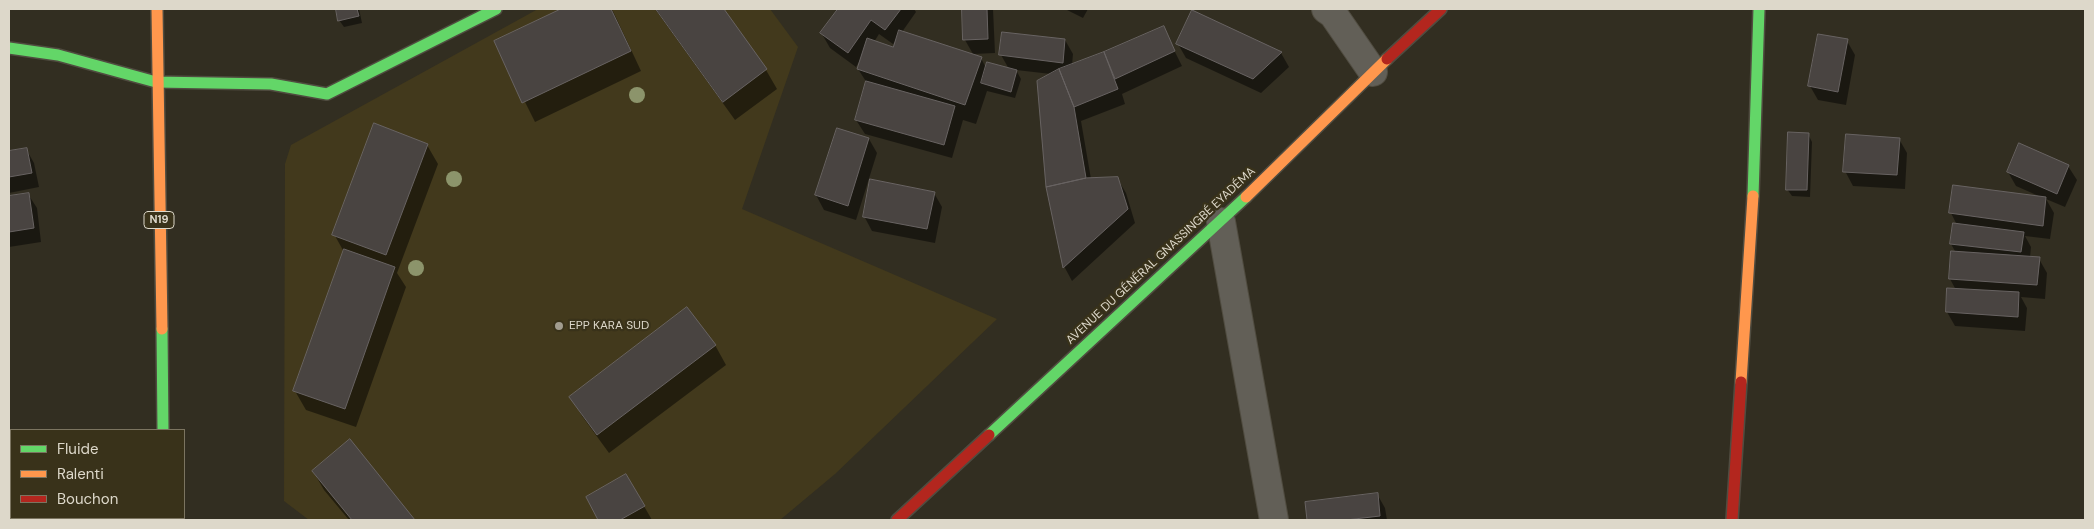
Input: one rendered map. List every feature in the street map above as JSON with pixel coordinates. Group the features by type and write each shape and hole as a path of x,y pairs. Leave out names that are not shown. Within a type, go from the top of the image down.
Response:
{"main road":[{"name":"N19","path":"157,9 156,82 162,429"},
{"path":"9,48 58,55 156,82 271,84 327,94 496,9"},
{"name":"AVENUE DU GÉNÉRAL GNASSINGBÉ EYADÉMA","path":"896,520 1220,222 1373,72 1441,9"},
{"path":"1732,520 1755,167 1759,9"}],"street":[{"path":"1326,9 1333,14 1373,72"},
{"path":"1220,222 1274,520"}],"shaded area":[{"name":"EPP KARA SUD","path":"538,9 770,9 798,47 742,209 997,319 835,474 780,520 309,520 284,501 285,164 291,145"}],"building":[{"path":"336,9 357,9 359,16 338,21"},
{"path":"561,9 611,9 631,51 522,103 494,41"},
{"path":"656,9 724,9 767,69 723,102"},
{"path":"838,9 901,9 885,30 871,20 848,53 820,33"},
{"path":"962,9 987,9 988,39 963,40"},
{"path":"1192,10 1282,52 1253,79 1176,44"},
{"path":"1164,26 1175,51 1115,79 1104,52"},
{"path":"899,30 982,57 965,105 857,69 867,38 893,47"},
{"path":"1002,32 1065,39 1063,63 999,55"},
{"path":"1818,34 1848,39 1838,92 1808,86"},
{"path":"1104,52 1118,89 1074,107 1059,69"},
{"path":"987,62 1017,70 1011,92 981,83"},
{"path":"1059,69 1074,107 1086,178 1046,187 1037,81"},
{"path":"866,81 955,106 944,145 855,120"},
{"path":"374,123 428,144 386,255 332,235"},
{"path":"837,128 869,138 848,206 815,195"},
{"path":"1788,132 1809,133 1807,190 1786,190"},
{"path":"1846,134 1900,138 1897,175 1843,172"},
{"path":"2019,143 2069,165 2057,194 2007,172"},
{"path":"27,148 32,173 9,177 9,151"},
{"path":"1118,177 1128,209 1063,268 1046,187 1086,178"},
{"path":"870,179 935,192 927,229 863,217"},
{"path":"1953,185 2046,197 2043,226 1949,213"},
{"path":"29,193 34,228 9,232 9,196"},
{"path":"1953,223 2024,232 2021,252 1950,244"},
{"path":"344,249 395,267 345,409 293,391"},
{"path":"1951,251 2040,257 2037,285 1949,279"},
{"path":"1947,288 2019,292 2018,317 1946,312"},
{"path":"687,307 716,345 597,435 569,397"},
{"path":"350,439 415,520 352,520 312,471"},
{"path":"626,474 645,506 620,520 598,520 586,497"},
{"path":"1378,493 1380,516 1346,520 1307,520 1305,502"}],"traffic: fast":[{"path":"9,48 58,55 156,82 271,84 327,94 496,9"},
{"path":"1753,196 1759,9"},
{"path":"989,435 1246,197"},
{"path":"162,329 163,429"}],"traffic: slow":[{"path":"157,9 162,329"},
{"path":"1246,197 1387,59"},
{"path":"1741,382 1753,196"}],"traffic: jam":[{"path":"1387,59 1441,9"},
{"path":"1732,520 1741,382"},
{"path":"897,520 989,435"}],"place":[{"name":"EPP KARA SUD","path":"559,326"}]}
